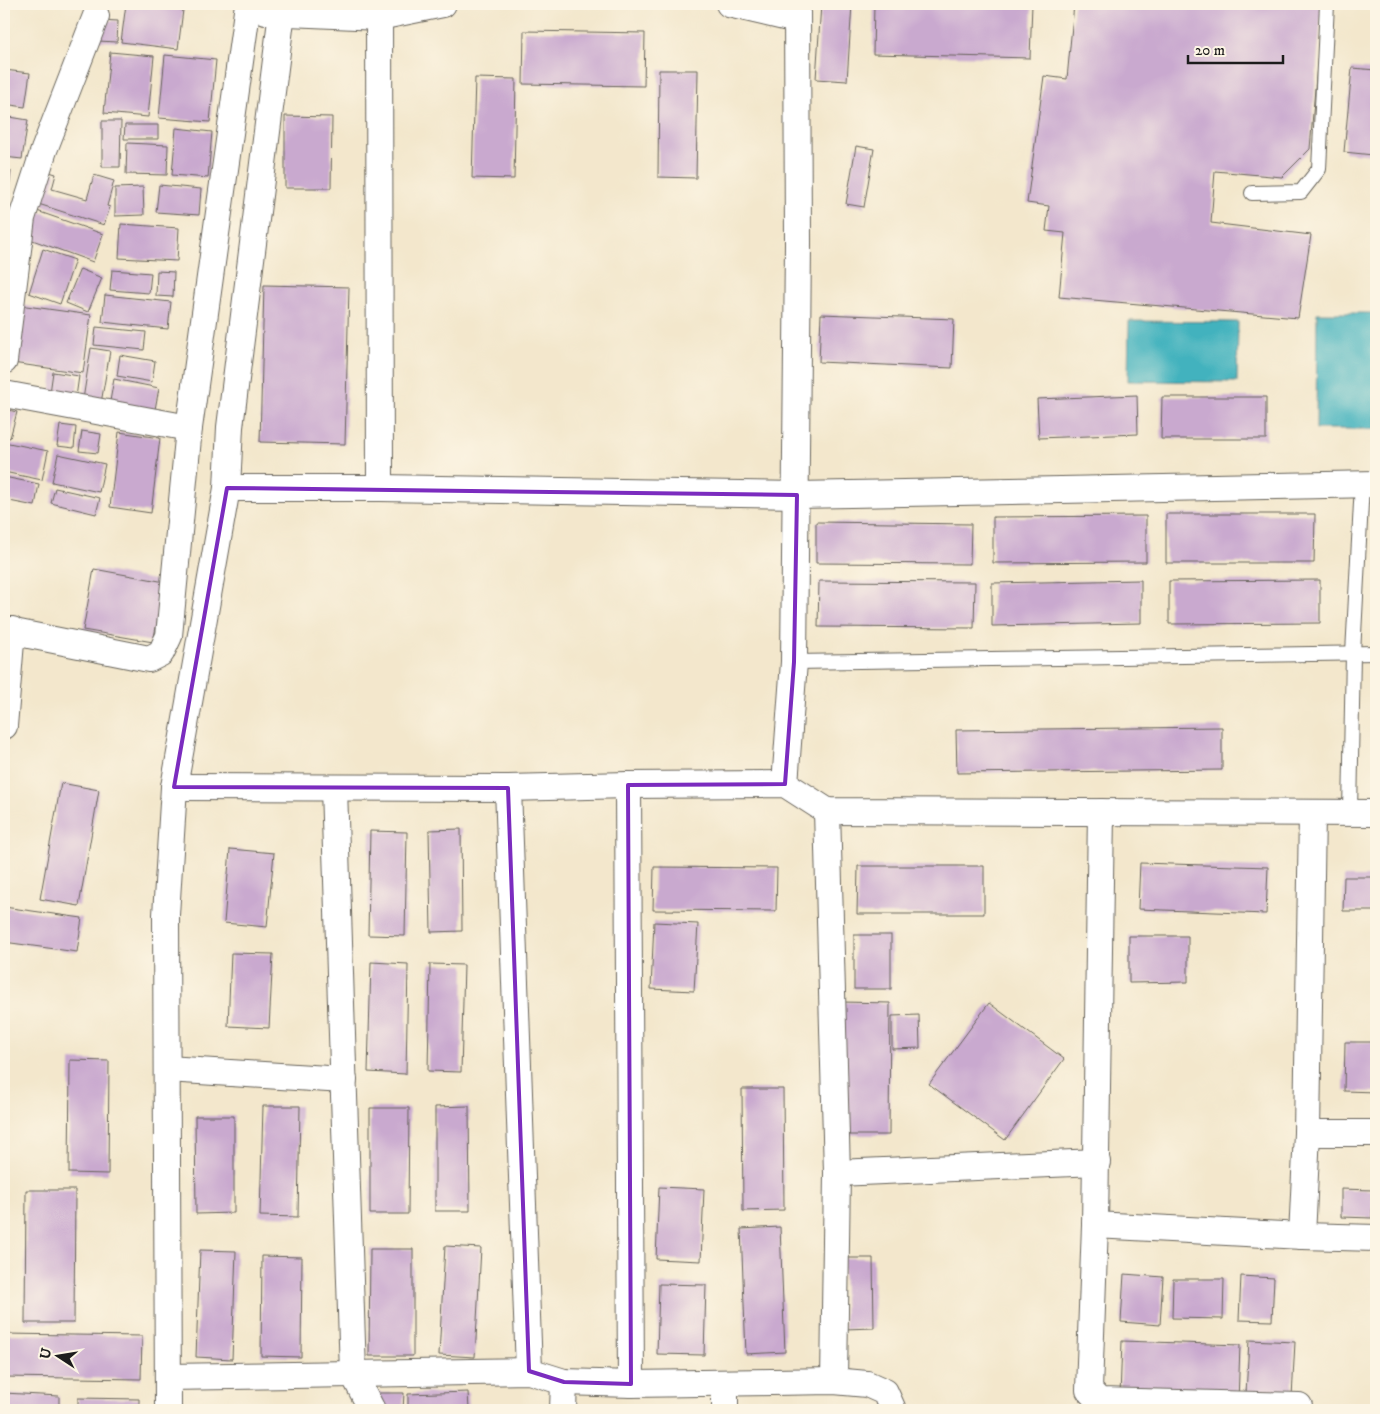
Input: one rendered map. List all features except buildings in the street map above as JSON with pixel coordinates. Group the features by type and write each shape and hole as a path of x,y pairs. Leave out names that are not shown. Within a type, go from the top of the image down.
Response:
{"street":[{"path":"4,726 8,630 149,660 161,653 169,636 189,428 248,7 282,12 379,10 443,4"},
{"path":"729,4 797,12 797,495 794,662 785,784"},
{"path":"379,10 380,488"},
{"path":"168,1410 166,915 174,787 227,488 230,427 282,12"},
{"path":"4,362 22,218 44,150 96,16"},
{"path":"4,394 189,428"},
{"path":"227,488 380,488 797,495 1369,484"},
{"path":"174,787 508,788 785,784 827,811 1376,813"},
{"path":"628,785 631,1384"},
{"path":"334,788 353,1373 372,1410"},
{"path":"508,788 529,1371"},
{"path":"827,811 837,1173 834,1381"},
{"path":"1101,812 1097,1162 1090,1390 1099,1401 1299,1406"},
{"path":"1302,1236 1307,1133 1312,813"},
{"path":"167,1069 344,1080"},
{"path":"1307,1133 1376,1133"},
{"path":"837,1173 1097,1162"},
{"path":"1095,1225 1376,1238"},
{"path":"168,1377 529,1371 564,1382 631,1384 834,1381 867,1384 885,1392 893,1410"},
{"path":"564,1382 564,1410"},
{"path":"725,1383 725,1410"}],"lane":[{"path":"1252,193 1301,192 1319,169 1327,4"},
{"path":"1350,813 1353,653 1369,484"},
{"path":"794,662 1376,653"}],"highlighted area":[{"path":"227,488 797,495 794,662 785,784 628,785 631,1384 564,1382 529,1371 508,788 174,787"}],"water":[{"path":"1317,313 1376,313 1376,429 1316,429"},
{"path":"1129,321 1238,322 1237,382 1128,381"}]}
